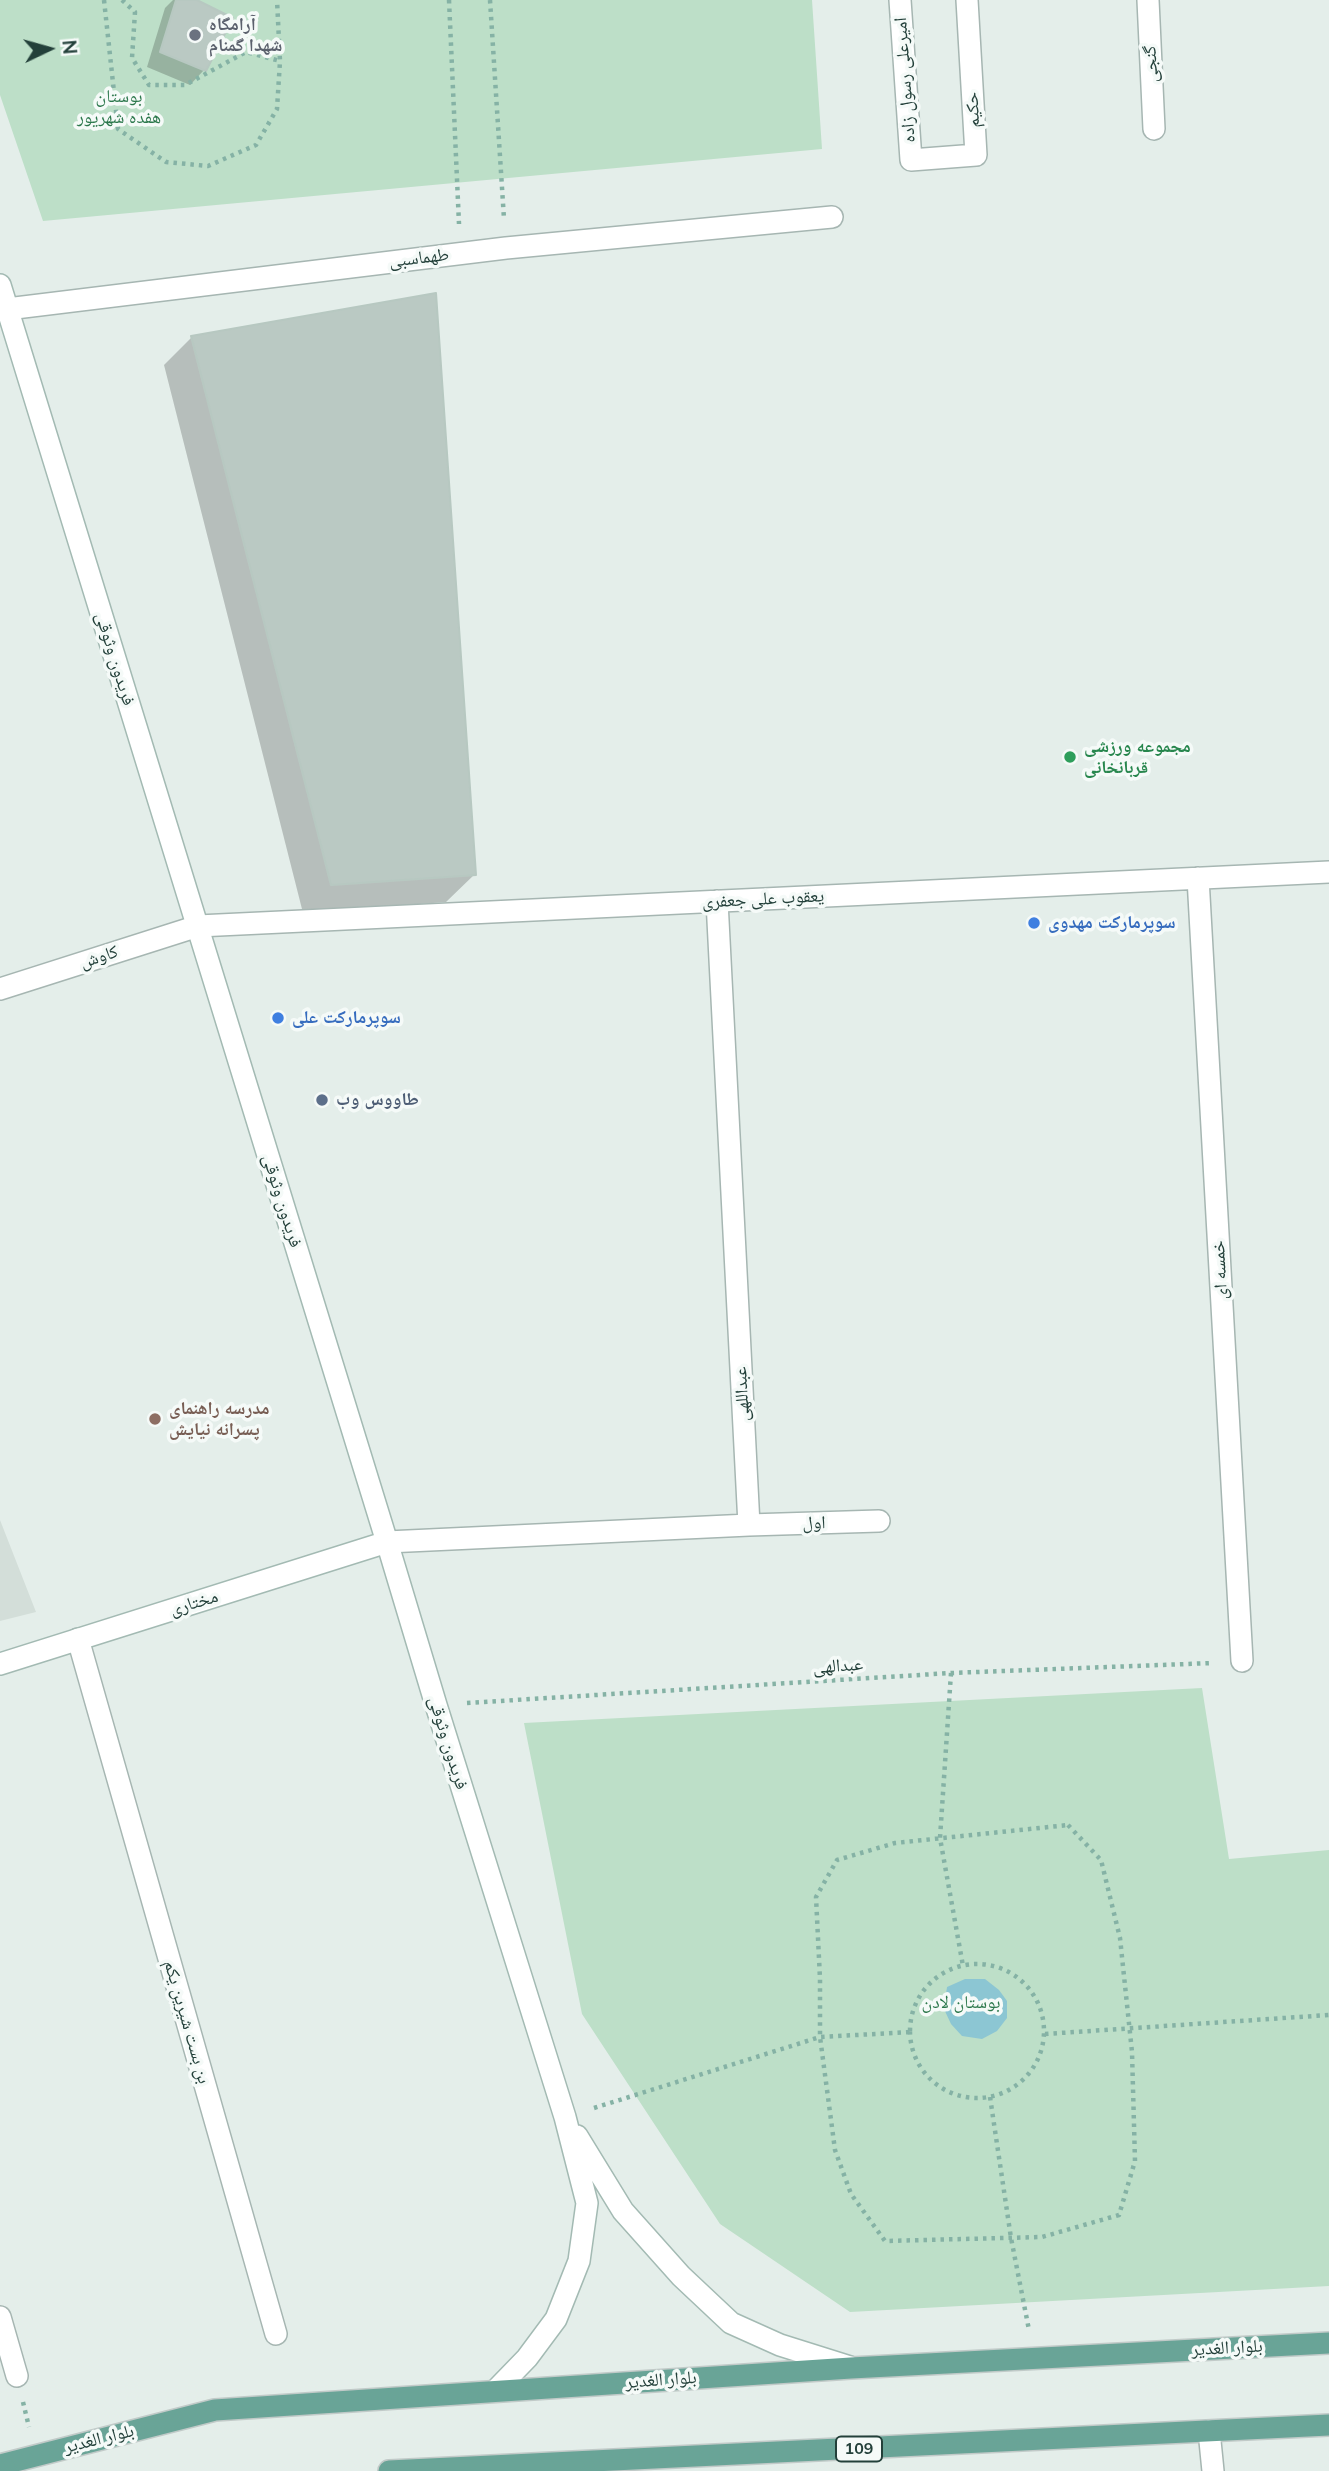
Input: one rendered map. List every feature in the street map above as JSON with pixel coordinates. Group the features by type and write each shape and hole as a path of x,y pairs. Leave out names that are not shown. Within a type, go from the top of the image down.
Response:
{"main road":[{"name":"بلوار الغدیر","path":"0,2465 215,2410 851,2368 1329,2343"},
{"name":"109","path":"389,2471 1329,2425"}],"street":[{"name":"امیرعلی رسول زاده","path":"900,0 911,160"},
{"name":"حکیم","path":"911,160 976,155 967,0"},
{"name":"گنجی","path":"1148,0 1154,129"},
{"name":"طهماسبی","path":"7,309 460,253 832,217"},
{"name":"فریدون وثوقی","path":"0,285 565,2117"},
{"name":"یعقوب علی جعفری","path":"198,926 1329,872"},
{"name":"خمسه ای","path":"1198,878 1242,1661"},
{"name":"عبداللهی","path":"717,901 749,1525"},
{"name":"کاوش","path":"0,989 198,926"},
{"name":"اول","path":"749,1525 879,1521"},
{"path":"387,1542 749,1525"},
{"name":"مختاری","path":"0,1664 387,1542"},
{"name":"بن بست شیرین یکم","path":"78,1639 276,2334"},
{"path":"565,2117 623,2211 681,2276 731,2323 780,2345 851,2368"},
{"path":"495,2391 527,2358 556,2319 579,2261 587,2203 565,2117"},
{"path":"0,2317 17,2376"},
{"path":"1209,2431 1213,2471"}],"path":[{"path":"104,0 118,129 166,162 208,166 256,145 277,109 280,61 277,0"},
{"path":"122,0 135,12 132,58 149,85 185,85 246,52 280,61"},
{"path":"449,0 460,253"},
{"path":"490,0 506,248"},
{"name":"عبدالهی","path":"436,1705 951,1673 1242,1661"},
{"path":"951,1673 940,1838 964,1966"},
{"path":"1068,1825 1101,1860 1121,1938 1130,2029 1135,2161 1119,2215 1042,2237 886,2241 851,2194 835,2150 820,2036 821,1979 816,1897 837,1860 895,1843 1068,1825"},
{"path":"975,1964 998,1967 1018,1978 1033,1993 1041,2012 1045,2034 1041,2054 1030,2073 1015,2087 990,2097 975,2099 953,2094 933,2082 919,2064 912,2043 911,2020 919,1998 933,1980 964,1966 975,1964"},
{"path":"1045,2034 1329,2015"},
{"path":"565,2117 820,2036 911,2032"},
{"path":"990,2097 1011,2238 1034,2359"},
{"path":"17,2376 36,2455"}],"shaded area":[{"path":"0,1520 36,1612 0,1621"}],"green space":[{"name":"بوستان هفده شهریور","path":"0,0 812,0 822,149 43,221 0,95"},
{"name":"بوستان لادن","path":"1202,1688 1229,1859 1329,1850 1329,2286 850,2312 720,2224 582,2014 524,1723"}],"water":[{"path":"965,1979 985,1979 999,1990 1007,2001 1007,2018 997,2031 982,2039 962,2036 951,2024 944,2009 947,1987"}],"building":[{"name":"آرامگاه شهدا گمنام","path":"176,0 197,0 233,18 206,71 160,52"},
{"path":"436,293 476,875 331,885 191,336"}],"place":[{"name":"آرامگاه شهدا گمنام","path":"195,35"},
{"name":"مجموعه ورزشی قربانخانی","path":"1070,757"},
{"name":"سوپرمارکت مهدوی","path":"1034,923"},
{"name":"سوپرمارکت علی","path":"278,1018"},
{"name":"طاووس وب","path":"322,1100"},
{"name":"مدرسه راهنمای پسرانه نیایش","path":"155,1419"}]}
